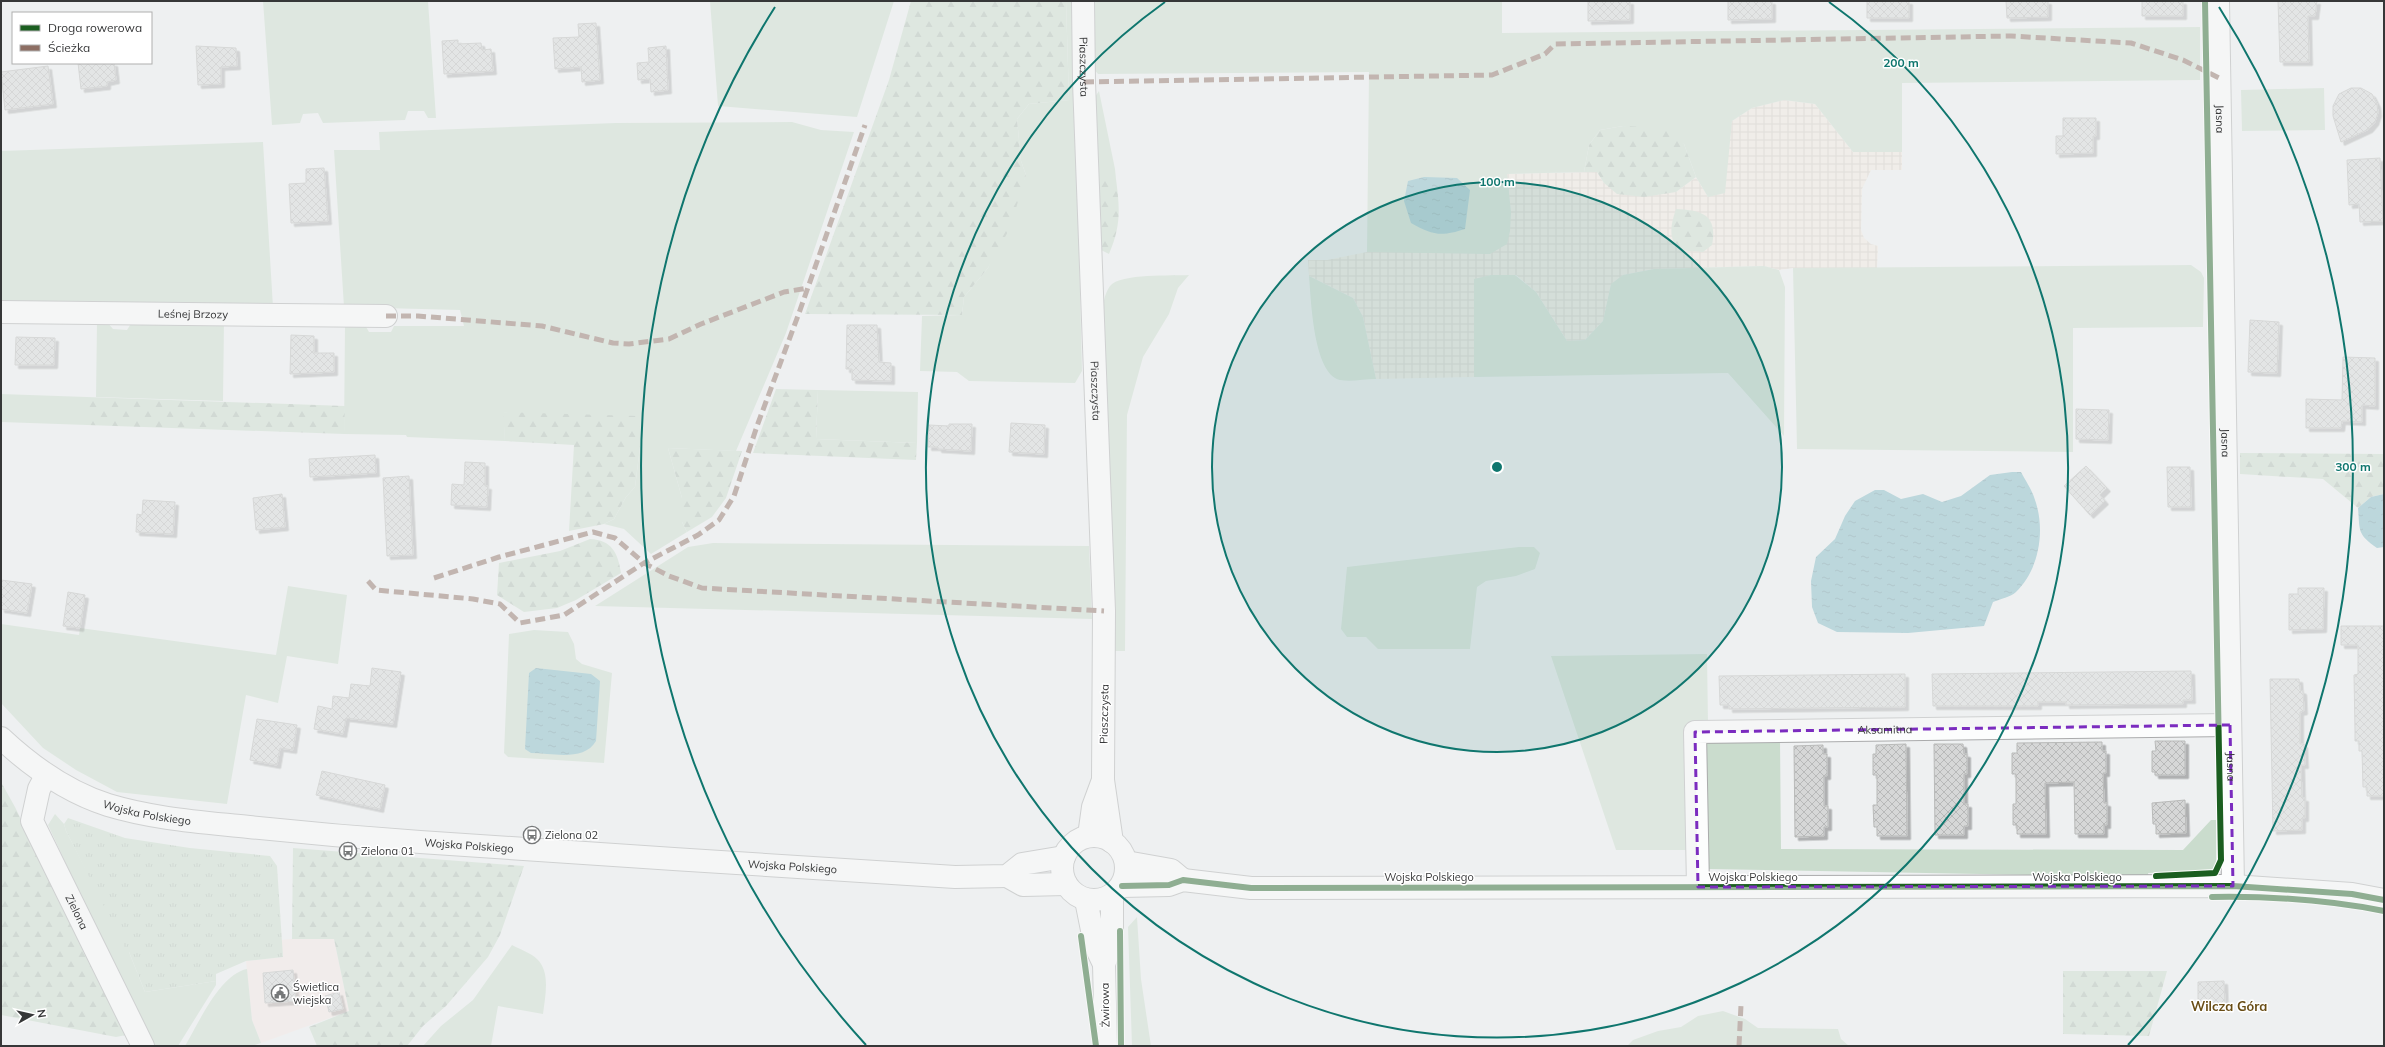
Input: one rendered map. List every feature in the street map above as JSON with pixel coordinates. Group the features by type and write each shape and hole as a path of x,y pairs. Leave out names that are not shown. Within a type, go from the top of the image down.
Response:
{"street":[{"name":"Piaszczysta","path":"1083,1 1084,82 1104,618 1103,780 1112,842"},
{"name":"Jasna","path":"2218,1 2233,886"},
{"name":"Leśnej Brzozy","path":"1,312 386,316"},
{"name":"Aksamitna","path":"1698,887 1695,732 2230,725"},
{"name":"Wojska Polskiego","path":"1,738 24,760 46,776 106,804 189,821 349,837 955,877 1007,876 1023,885 1066,884"},
{"name":"Zielona","path":"46,776 39,789 32,820 143,1046"},
{"name":"Piaszczysta","path":"1089,836 1093,807 1103,780"},
{"path":"1089,836 1099,836 1112,842 1122,853 1126,862 1127,871 1117,891 1104,900 1086,900 1072,893 1066,884 1062,872 1064,857 1072,845 1089,836"},
{"path":"1007,876 1022,864 1064,857"},
{"name":"Wojska Polskiego","path":"1126,862 1171,870 1183,880"},
{"name":"Wojska Polskiego","path":"1117,891 1169,885 1183,880 1251,888 2233,886 2352,894 2384,900"},
{"name":"Żwirowa","path":"1106,1046 1104,964 1112,943 1117,891"},
{"name":"Żwirowa","path":"1086,900 1095,945 1104,964"}],"highlighted area":[{"path":"2230,725 2233,886 1698,887 1695,732"}],"shaded area":[{"path":"1784,100 1815,104 1853,152 1902,152 1902,170 1871,170 1862,189 1861,230 1864,238 1871,244 1878,246 1877,268 1793,268 1779,270 1764,266 1654,269 1623,275 1611,285 1603,321 1585,340 1567,341 1536,292 1516,275 1491,275 1474,280 1474,377 1376,379 1363,317 1353,298 1309,276 1308,260 1327,260 1367,252 1511,212 1506,174 1597,172 1604,183 1676,192 1696,177 1708,197 1732,121 1752,108"},
{"path":"334,939 349,1011 261,1043 252,1020 246,961 283,957 280,940"}],"green space":[{"path":"263,1 428,1 436,118 428,118 424,111 408,111 405,120 323,123 318,113 303,114 300,123 272,125"},
{"path":"710,1 894,1 857,117 718,106"},
{"path":"911,1 1066,1 1069,100 1029,104 1017,119 1021,161 1026,175 1010,228 988,268 964,297 962,315 805,314 889,80"},
{"path":"1066,1 1073,1 1082,371 1075,383 969,381 957,372 920,371 922,316 962,315 964,297 988,268 1026,175 1021,161 1017,119 1029,104 1069,100"},
{"path":"1093,1 1502,1 1502,33 2200,27 2200,80 1902,83 1902,152 1853,152 1815,104 1784,100 1752,108 1732,121 1725,193 1708,197 1696,177 1684,144 1623,126 1600,130 1589,145 1584,172 1507,174 1511,212 1510,231 1507,244 1490,254 1367,252 1369,72 1098,74 1093,68"},
{"path":"2324,88 2325,130 2242,131 2241,90"},
{"path":"1099,91 1116,179 1096,179 1095,97"},
{"path":"792,122 821,130 854,132 786,333 736,451 668,448 682,498 682,522 687,532 651,554 624,529 604,524 614,519 626,497 635,487 640,447 504,412 505,441 407,437 406,435 344,434 345,325 365,325 369,332 391,332 394,326 464,326 460,310 344,307 334,150 380,150 379,132 616,123"},
{"path":"1623,126 1663,128 1684,144 1696,177 1676,192 1644,197 1617,194 1604,183 1597,172 1584,172 1589,145 1600,130"},
{"path":"263,142 273,307 1,304 1,151"},
{"path":"1096,179 1116,179 1119,209 1118,226 1109,254 1099,249"},
{"path":"1676,209 1693,211 1706,216 1713,227 1712,245 1703,252 1686,251 1676,245 1673,241 1671,230"},
{"path":"2191,265 2201,272 2204,278 2203,327 2073,328 2073,452 1797,449 1793,268"},
{"path":"1764,266 1779,270 1785,287 1784,436 1728,373 1474,377 1474,279 1491,275 1515,275 1536,292 1567,341 1585,340 1603,321 1611,284 1623,275 1654,269"},
{"path":"1160,275 1189,275 1178,288 1169,314 1143,357 1127,415 1125,651 1115,651 1101,316 1103,304 1110,286 1124,279"},
{"path":"1309,276 1353,298 1363,317 1376,379 1344,381 1331,375 1324,364 1315,334"},
{"path":"97,322 107,322 113,329 127,330 132,322 224,322 223,401 96,397"},
{"path":"776,389 818,390 816,439 917,443 916,460 753,453"},
{"path":"818,390 918,392 917,443 816,439"},
{"path":"1,394 87,397 87,425 1,422"},
{"path":"87,397 345,406 344,434 87,425"},
{"path":"503,412 639,416 640,447 635,487 626,497 614,519 604,524 569,531 574,445 505,441"},
{"path":"668,448 742,451 726,498 712,517 687,532 682,522 682,498"},
{"path":"2240,453 2384,454 2384,494 2371,497 2358,508 2323,479 2240,474"},
{"path":"590,539 604,542 613,549 618,559 621,573 576,600 557,608 524,612 497,595 499,563 560,551"},
{"path":"713,543 1089,546 1092,619 595,606 688,547"},
{"path":"1519,547 1534,547 1540,553 1535,569 1516,576 1486,581 1477,587 1470,649 1378,649 1366,637 1347,637 1341,629 1347,567"},
{"path":"288,586 347,595 338,664 287,656 278,703 246,695 227,804 117,792 76,770 43,748 1,703 1,624 79,635 80,628 276,655"},
{"path":"534,630 568,632 574,644 576,659 582,664 612,673 604,763 508,757 504,753 509,634"},
{"path":"1707,654 1708,723 1691,850 1616,850 1551,656"},
{"path":"1780,740 1781,849 2183,850 2211,820 2216,820 2216,863 2213,869 2207,871 2148,873 2149,877 1707,869 1705,744 1708,741"},
{"path":"1,782 15,807 126,1035 116,1037 1,1015"},
{"path":"55,814 64,824 66,831 129,952 145,992 216,981 216,985 178,1046 151,1046 48,825"},
{"path":"68,818 125,838 190,848 270,856 277,866 283,957 246,961 216,974 216,981 145,992 129,952 127,952 66,831 64,824"},
{"path":"293,848 524,866 500,935 488,957 446,1006 423,1026 407,1046 317,1046 309,1027 349,1011 334,939 292,939"},
{"path":"1137,917 1141,979 1151,1046 1132,1046 1128,927"},
{"path":"512,945 532,955 541,964 546,978 546,993 543,1014 498,1006 491,1046 423,1046 441,1026 473,1000"},
{"path":"247,969 252,1020 261,1043 252,1046 185,1046 203,1013 219,990 237,973"},
{"path":"2063,971 2167,971 2149,1036 2063,1034"},
{"path":"1723,1011 1745,1019 1758,1028 1838,1029 1841,1039 1849,1046 1627,1046 1633,1040 1658,1031 1681,1027 1698,1016"}],"water":[{"path":"1424,177 1457,178 1470,190 1465,229 1457,232 1437,234 1411,223 1404,201 1408,181"},
{"path":"2021,472 2034,497 2040,522 2038,548 2031,572 2024,583 2014,594 1993,602 1984,626 1908,633 1837,632 1818,623 1812,607 1811,581 1816,557 1835,539 1845,516 1855,501 1875,490 1884,490 1901,499 1923,494 1942,502 1961,496 1990,475"},
{"path":"2384,494 2384,547 2377,548 2366,539 2361,531 2358,508 2371,497"},
{"path":"536,668 591,674 600,681 596,741 591,748 584,752 567,755 531,753 525,749 529,673"}],"building":[{"path":"1588,1 1630,1 1630,20 1588,21"},
{"path":"1728,1 1772,1 1772,19 1728,20"},
{"path":"1867,1 1909,1 1909,18 1867,18"},
{"path":"2006,1 2048,1 2048,17 2007,18"},
{"path":"2142,1 2183,1 2183,16 2142,16"},
{"path":"2278,1 2317,1 2315,16 2308,16 2309,62 2280,62"},
{"path":"596,23 600,80 582,82 581,67 555,69 553,38 579,37 578,24"},
{"path":"458,40 458,44 481,43 482,50 491,49 493,71 444,74 442,41"},
{"path":"196,46 236,48 237,66 221,67 221,84 198,85"},
{"path":"666,46 668,90 651,92 650,79 638,80 637,63 649,62 648,48"},
{"path":"78,64 114,64 116,80 107,82 107,86 81,89"},
{"path":"48,66 53,104 5,110 1,72"},
{"path":"2351,88 2361,88 2372,94 2377,104 2378,113 2375,122 2369,129 2341,142 2333,116 2333,106 2339,94"},
{"path":"2063,118 2096,118 2096,136 2093,136 2093,153 2056,154 2056,136 2063,136"},
{"path":"2380,158 2383,221 2360,222 2359,204 2349,205 2347,160"},
{"path":"324,168 328,221 291,223 289,184 306,183 306,169"},
{"path":"2250,320 2279,322 2277,373 2248,372"},
{"path":"847,325 877,325 879,362 891,363 891,381 852,380 852,369 846,369"},
{"path":"291,335 314,336 314,353 334,353 334,372 290,374"},
{"path":"16,337 55,338 54,365 15,365"},
{"path":"2343,357 2375,358 2375,406 2362,405 2362,422 2342,421 2341,428 2306,428 2306,399 2342,400"},
{"path":"2076,409 2109,410 2108,440 2076,439"},
{"path":"1011,423 1045,425 1044,454 1009,452"},
{"path":"949,424 972,424 971,451 928,447 929,425 949,426"},
{"path":"375,455 376,473 310,477 309,459"},
{"path":"465,462 485,463 485,486 488,486 487,507 451,505 452,484 464,485"},
{"path":"2086,466 2107,488 2100,495 2105,501 2090,515 2064,486"},
{"path":"2167,467 2190,467 2191,507 2168,507"},
{"path":"409,476 413,555 387,556 383,478"},
{"path":"282,494 285,527 256,530 253,498"},
{"path":"143,500 175,502 173,534 136,532 137,514 142,515"},
{"path":"1,580 32,584 27,613 1,609"},
{"path":"2298,588 2324,588 2323,629 2289,630 2289,594 2298,594"},
{"path":"68,592 85,595 80,628 63,626"},
{"path":"2341,626 2384,626 2384,796 2367,796 2367,787 2363,787 2362,751 2359,751 2359,741 2355,741 2354,675 2358,674 2358,645 2341,645"},
{"path":"372,668 401,672 393,724 346,718 343,734 314,729 318,706 332,709 333,696 349,698 351,684 370,686"},
{"path":"2191,671 2192,700 2183,700 2183,704 2066,705 2066,702 2038,702 2038,706 1933,706 1932,674"},
{"path":"1905,674 1905,707 1729,709 1729,705 1720,705 1719,676"},
{"path":"2270,679 2299,679 2300,690 2303,691 2304,711 2300,712 2300,744 2304,744 2305,765 2301,765 2302,798 2305,798 2305,818 2302,818 2302,830 2273,831"},
{"path":"257,719 297,725 293,750 280,748 277,765 250,760"},
{"path":"2155,741 2185,741 2185,775 2155,775 2155,772 2152,772 2152,751 2156,751"},
{"path":"2102,742 2102,751 2106,751 2106,773 2103,773 2104,803 2107,803 2107,825 2104,825 2104,834 2075,834 2074,782 2045,783 2046,834 2017,834 2017,825 2013,825 2013,804 2016,804 2016,774 2012,774 2012,753 2017,753 2017,743"},
{"path":"1906,744 1907,836 1877,836 1877,827 1874,827 1873,805 1877,805 1877,775 1873,775 1873,754 1876,754 1876,745"},
{"path":"1934,744 1963,744 1964,754 1967,754 1967,774 1964,774 1964,804 1968,804 1968,826 1964,826 1964,835 1935,835"},
{"path":"1823,745 1823,754 1827,754 1827,776 1824,776 1824,806 1828,806 1828,827 1824,827 1824,836 1795,837 1794,746"},
{"path":"322,771 385,785 380,809 316,795"},
{"path":"2185,800 2186,833 2156,834 2156,824 2153,824 2152,803"},
{"name":"Świetlica wiejska","path":"293,970 296,1001 265,1003 263,973"},
{"path":"2224,981 2225,1005 2198,1005 2198,982"},
{"path":"339,992 343,1009 329,1012 325,996"}],"marked path":[{"path":"1084,82 1492,75 1545,54 1555,44 2011,36 2131,43 2183,60 2219,78"},
{"path":"368,581 376,590 473,599 500,604 520,623 564,615 644,563 698,535 719,520 734,496 757,426 799,313 865,125"},
{"path":"386,316 418,316 542,326 613,343 629,344 669,339 701,324 784,292 808,288"},
{"path":"434,578 499,557 593,532 615,538 644,563 669,576 702,588 1104,611"},
{"path":"1739,1046 1741,1005"}],"cycle path":[{"path":"2156,876 2215,873 2221,860 2205,1"},
{"path":"1122,886 1169,885 1183,880 1251,888 2233,886 2352,894 2384,900"},
{"path":"2212,897 2255,897 2298,900 2342,904 2384,911"},
{"path":"1120,931 1121,1046"},
{"path":"1081,936 1096,1046"}],"place":[{"name":"Zielona 02","path":"532,835"},
{"name":"Zielona 01","path":"348,851"},
{"name":"Świetlica wiejska","path":"280,993"}],"district":[{"name":"Wilcza Góra","path":"2229,1006"}]}
